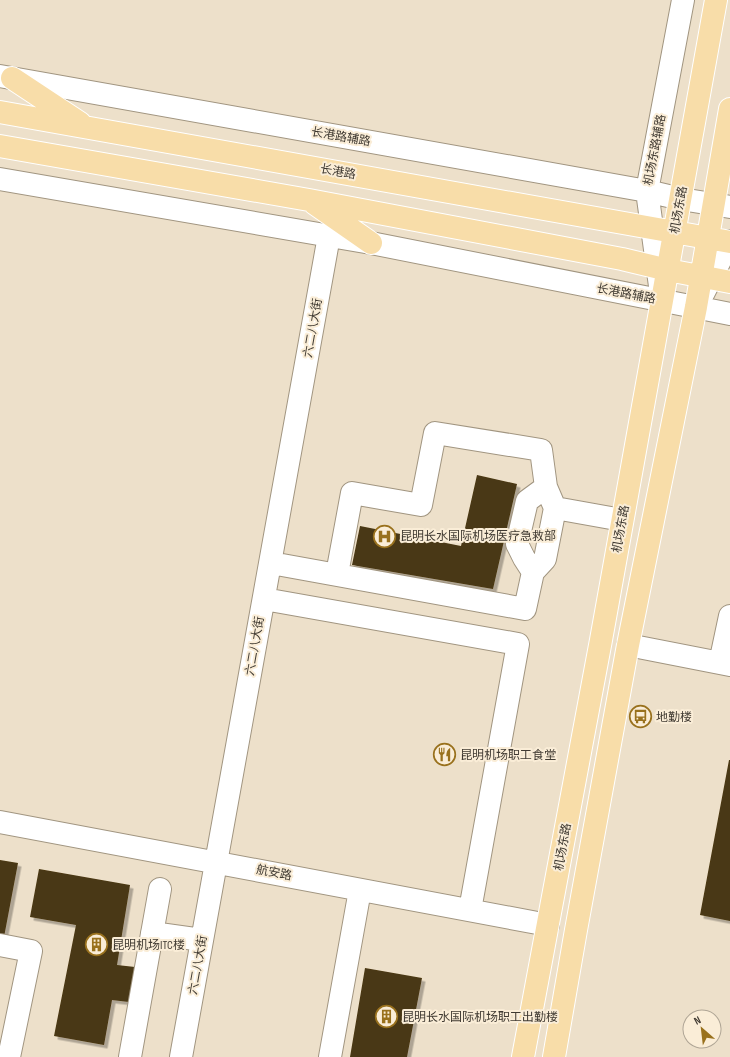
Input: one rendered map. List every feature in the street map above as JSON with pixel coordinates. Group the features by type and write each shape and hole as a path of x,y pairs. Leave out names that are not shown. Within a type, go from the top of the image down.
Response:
{"main road":[{"name":"机场东路","path":"663,269 675,232 716,0"},
{"path":"6,77 88,128"},
{"path":"554,1057 628,645 696,307 714,279 708,238 722,205 730,109"},
{"name":"长港路","path":"0,112 730,242"},
{"path":"0,146 309,200 622,259 714,279"},
{"path":"309,200 371,243"},
{"name":"机场东路","path":"523,1057 662,301"}],"street":[{"name":"机场东路辅路","path":"662,301 663,269 652,228 647,191 683,0"},
{"name":"长港路辅路","path":"6,77 647,191 681,199 722,205"},
{"name":"长港路辅路","path":"0,180 371,243 730,314"},
{"name":"六二八大街","path":"181,1057 330,236"},
{"path":"714,279 730,242"},
{"path":"270,563 525,609 532,572 545,560 555,508 546,487 541,450 435,433 421,505 352,493 337,574"},
{"path":"532,572 517,544 527,501 546,487"},
{"path":"555,508 622,520"},
{"path":"264,599 518,644 470,910"},
{"path":"628,645 725,664 730,616"},
{"name":"航安路","path":"0,822 548,925"},
{"path":"130,1057 160,889"},
{"path":"330,1057 360,890"},
{"path":"152,933 202,940"},
{"path":"0,945 31,951 10,1057"}],"building":[{"name":"昆明长水国际机场医疗急救部","path":"477,475 517,484 493,589 352,565 360,526 461,546"},
{"path":"730,760 730,921 700,915"},
{"path":"0,860 18,863 4,937 0,937"},
{"name":"昆明机场ITC楼","path":"39,869 130,885 117,965 135,967 129,1002 112,1000 104,1045 54,1036 76,925 30,917"},
{"name":"昆明长水国际机场职工出勤楼","path":"365,968 422,978 407,1057 350,1057"}],"place":[{"name":"昆明长水国际机场医疗急救部","path":"384,536"},
{"name":"地勤楼","path":"641,717"},
{"name":"昆明机场职工食堂","path":"445,755"},
{"name":"昆明机场ITC楼","path":"96,945"},
{"name":"昆明长水国际机场职工出勤楼","path":"386,1017"}]}
